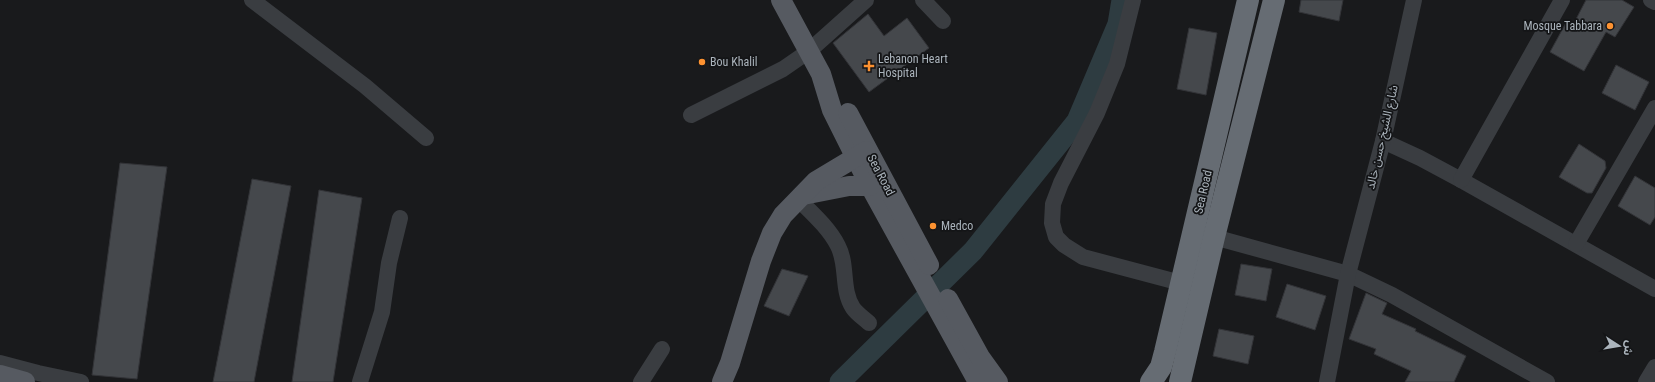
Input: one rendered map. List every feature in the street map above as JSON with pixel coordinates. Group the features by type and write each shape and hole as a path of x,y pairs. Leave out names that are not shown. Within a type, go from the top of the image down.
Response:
{"highway":[{"name":"Sea Road","path":"1151,382 1161,367 1248,0"},
{"name":"Sea Road","path":"1180,382 1214,236 1274,0"}],"main road":[{"name":"Sea Road","path":"782,0 821,74 843,104 861,153 870,186 880,205 998,382"},
{"name":"Sea Road","path":"821,74 828,99 839,125 861,153 932,284 978,382"},
{"path":"722,382 730,363 757,274 772,233 783,215 826,169 834,155 838,140 839,125"},
{"path":"816,181 861,153"},
{"path":"800,197 838,188 859,185 870,186"},
{"path":"838,188 880,205"},
{"path":"0,375 25,382"}],"street":[{"path":"252,0 365,86 426,138"},
{"path":"691,115 783,69 809,51 866,0"},
{"path":"924,0 943,22"},
{"path":"1133,0 1117,64 1097,113 1061,183 1053,204 1052,223 1056,236 1064,245 1083,257 1181,283"},
{"name":"شارع الشيخ حسن خالد","path":"1327,382 1348,274 1383,141 1414,0"},
{"path":"1461,180 1562,0"},
{"path":"1651,0 1655,2"},
{"path":"1576,244 1655,108"},
{"path":"1383,141 1420,158 1461,180 1655,289"},
{"path":"800,197 839,246 844,262 850,301 854,308 869,323"},
{"path":"360,382 382,312 390,263 400,218"},
{"path":"1214,236 1348,274 1392,295 1547,382"},
{"path":"641,382 662,349"},
{"path":"0,363 81,382"},
{"path":"1646,382 1655,366"}],"building":[{"path":"1301,0 1343,0 1339,21 1299,12"},
{"path":"1586,0 1622,0 1634,7 1615,37 1606,32 1584,71 1550,52 1567,21 1573,25"},
{"path":"868,14 884,36 907,18 929,48 869,92 833,43"},
{"path":"1189,28 1217,33 1206,95 1177,89"},
{"path":"1616,65 1649,82 1635,110 1602,93"},
{"path":"1579,144 1605,161 1606,168 1592,193 1587,193 1559,177"},
{"path":"120,163 167,167 137,379 92,375"},
{"path":"1635,176 1655,188 1655,217 1650,225 1618,206"},
{"path":"252,179 291,186 254,382 213,382"},
{"path":"319,190 362,198 333,382 292,382"},
{"path":"1241,264 1272,269 1266,301 1235,295"},
{"path":"782,269 808,276 789,316 764,306"},
{"path":"1287,284 1326,296 1315,330 1276,317"},
{"path":"1366,293 1387,303 1382,314 1416,329 1415,331 1466,356 1454,382 1405,382 1411,371 1374,354 1376,349 1349,339"},
{"path":"1219,329 1254,336 1248,364 1213,356"}],"waterway":[{"path":"840,382 973,251 1077,121 1118,24 1122,0"}],"place":[{"name":"Mosque Tabbara","path":"1610,26"},
{"name":"Bou Khalil","path":"702,62"},
{"name":"Lebanon Heart Hospital","path":"869,66"},
{"name":"Medco","path":"933,226"}]}
